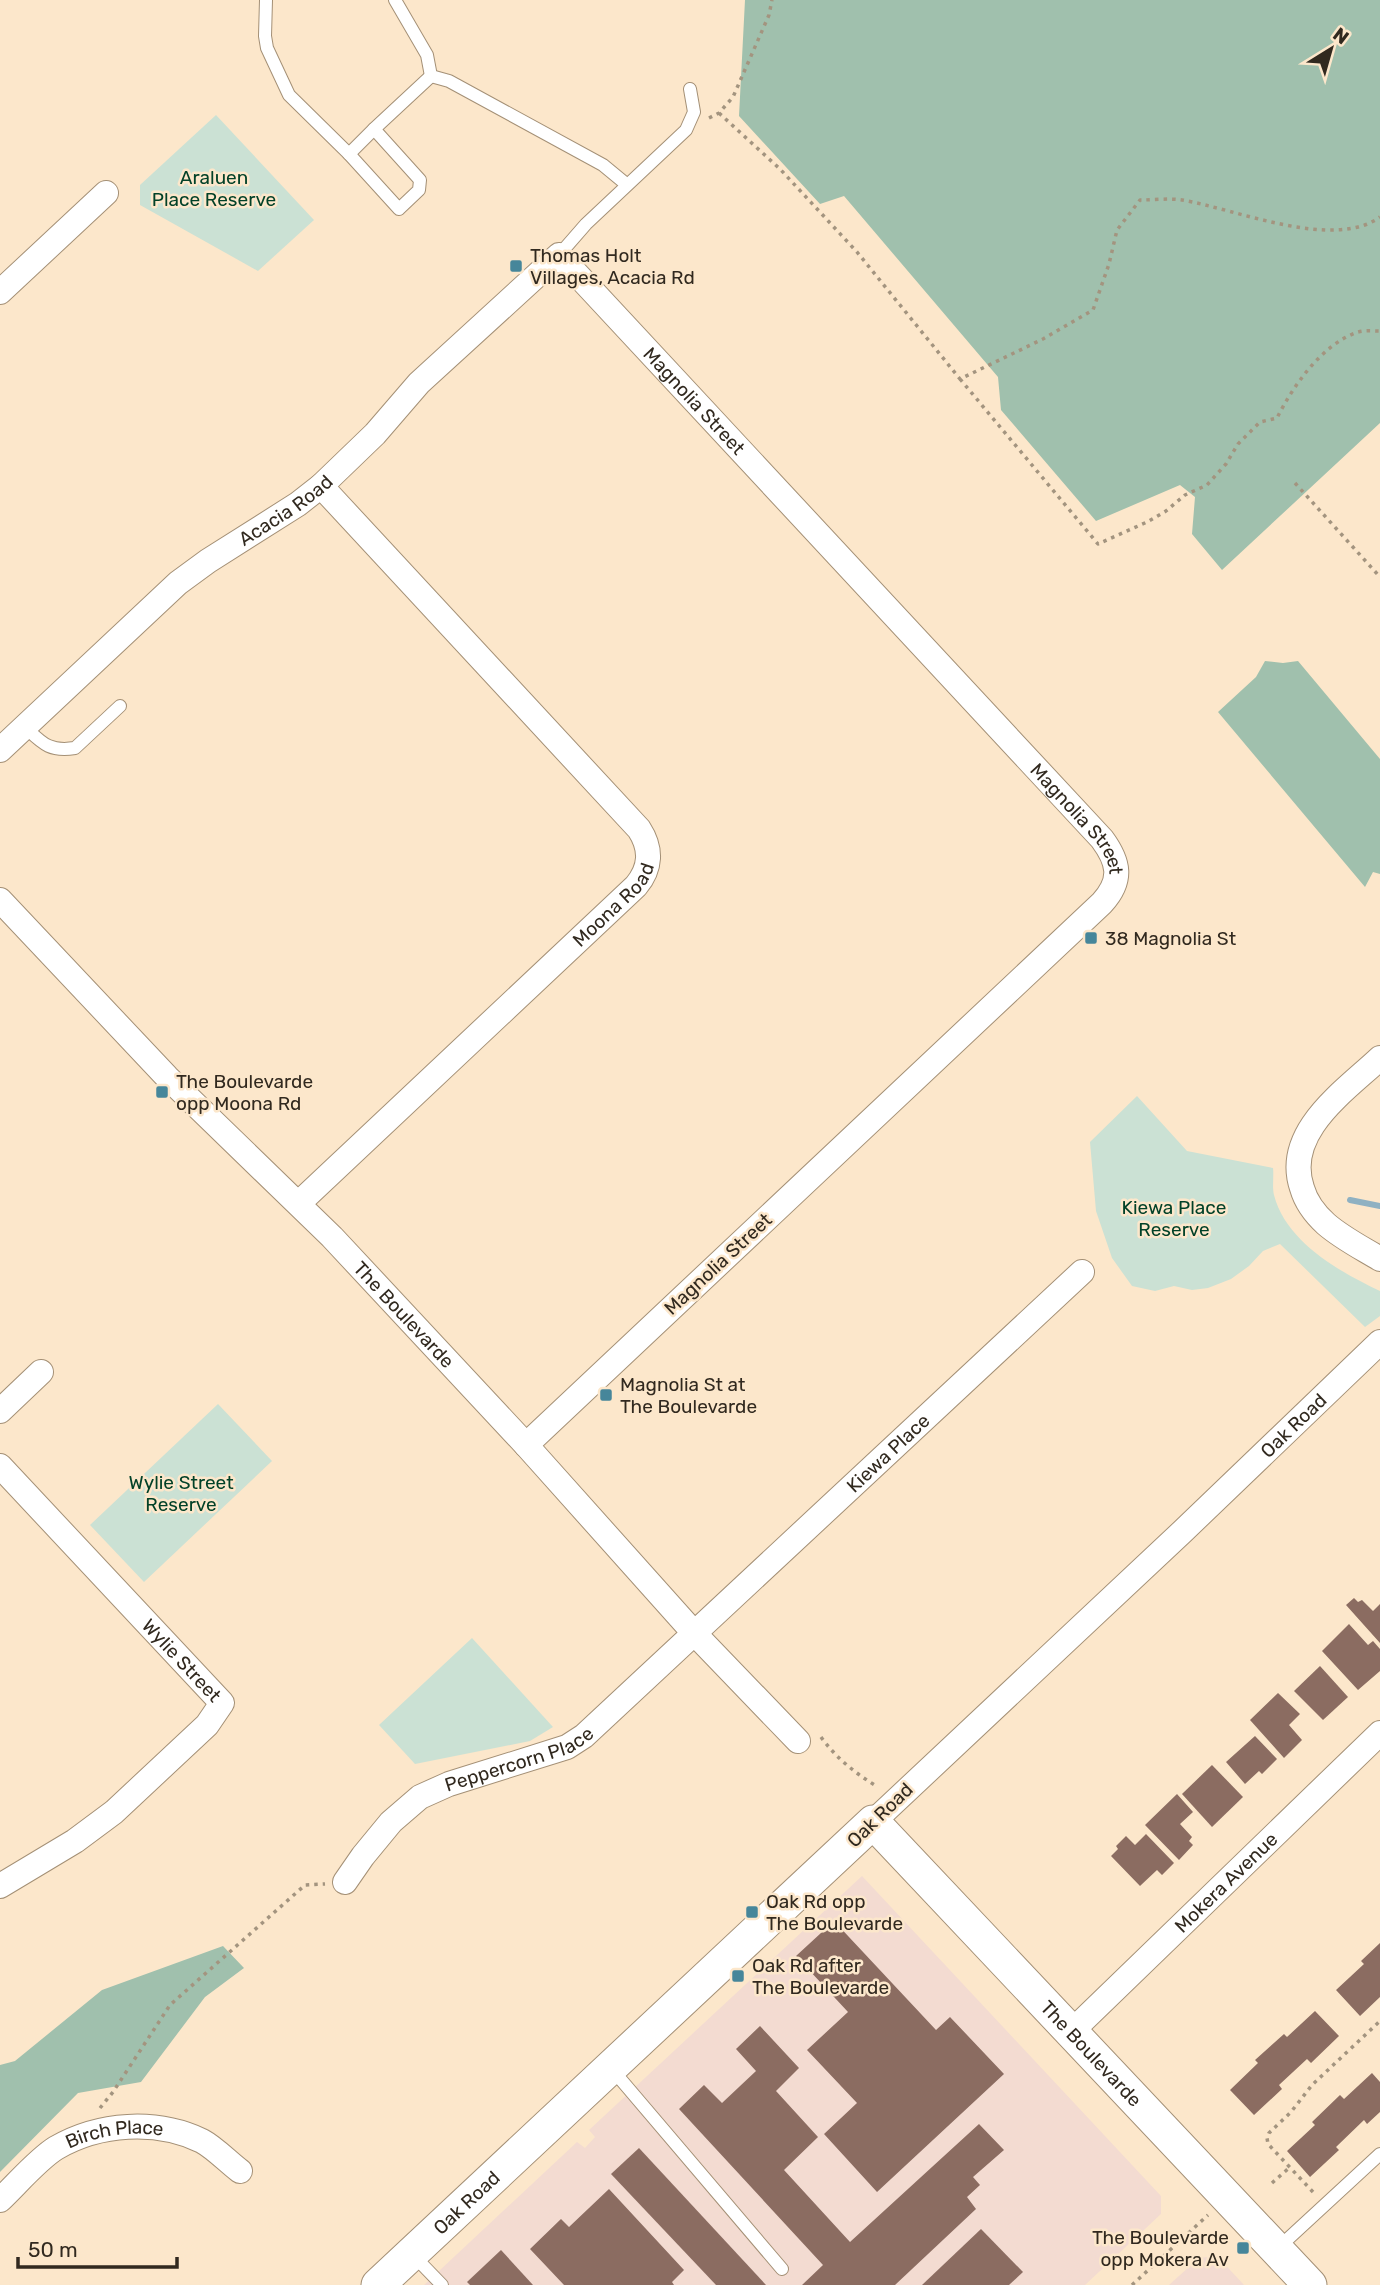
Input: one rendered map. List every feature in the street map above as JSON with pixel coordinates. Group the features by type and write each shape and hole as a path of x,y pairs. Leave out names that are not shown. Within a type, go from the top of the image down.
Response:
{"street":[{"path":"0,292 106,193"},
{"name":"Acacia Road","path":"0,750 178,583 321,486 375,434 419,383 559,255"},
{"name":"Magnolia Street","path":"526,1445 1102,903 1113,889 1117,876 1112,852 1102,839 559,255"},
{"name":"Moona Road","path":"299,1203 636,886 648,866 649,853 646,840 639,829 321,486"},
{"name":"The Boulevarde","path":"0,900 167,1077 299,1203 526,1445 695,1634 798,1741"},
{"path":"1380,1058 1316,1121 1302,1143 1297,1170 1303,1194 1318,1217 1380,1259"},
{"name":"Kiewa Place","path":"695,1634 1082,1272"},
{"name":"Oak Road","path":"378,2285 1268,1451 1380,1342"},
{"path":"0,1411 41,1372"},
{"name":"Wylie Street","path":"0,1466 222,1703 207,1725 114,1812 75,1841 0,1886"},
{"name":"Peppercorn Place","path":"345,1882 363,1856 408,1805 434,1790 567,1747 584,1736 695,1634"},
{"name":"Mokera Avenue","path":"1072,2031 1380,1733"},
{"name":"The Boulevarde","path":"873,1822 1311,2285"},
{"name":"Birch Place","path":"0,2200 53,2149 100,2129 127,2126 184,2135 204,2142 240,2171"}],"lane":[{"path":"266,0 267,47 282,84 289,95 349,154 399,209 419,190 420,180 374,129"},
{"path":"395,0 427,55 431,76"},
{"path":"349,154 431,76"},
{"path":"431,76 449,81 603,165 626,184"},
{"path":"559,255 626,184 686,130 694,112 691,89"},
{"path":"25,727 45,746 55,749 75,748 120,706"},
{"path":"610,2067 782,2269"},
{"path":"1277,2249 1380,2154"},
{"path":"412,2253 442,2285"}],"path":[{"path":"686,130 719,113 733,97 769,15 772,0"},
{"path":"719,113 780,169 857,252 1098,544 1147,522 1185,495 1208,485 1226,464 1238,443 1260,422 1277,418 1290,393 1335,343 1361,331 1380,331"},
{"path":"960,379 1043,339 1093,310 1109,264 1117,230 1140,200 1180,200 1320,231 1369,225 1380,218"},
{"path":"1295,482 1380,577"},
{"path":"798,1741 814,1727 831,1750 860,1777 898,1798"},
{"path":"74,2139 113,2092 170,2005 305,1885 345,1882"},
{"path":"1325,2205 1268,2144 1267,2138 1292,2112 1312,2085 1380,2021"},
{"path":"1272,2183 1289,2168"},
{"path":"1132,2285 1228,2197"}],"shaded area":[{"path":"862,1876 1161,2196 1161,2214 1085,2285 424,2285 577,2142 585,2148 595,2137 589,2130"},
{"path":"1217,2256 1244,2285 1169,2285 1199,2258"}],"green space":[{"path":"745,0 1380,0 1380,423 1222,570 1192,534 1195,497 1180,485 1096,521 1001,410 998,377 844,196 820,204 739,116"},
{"name":"Araluen Place Reserve","path":"216,115 314,220 258,271 140,205 140,185"},
{"path":"1265,661 1298,661 1380,759 1380,874 1373,872 1365,887 1218,712 1256,677"},
{"name":"Kiewa Place Reserve","path":"1137,1096 1187,1151 1273,1168 1274,1195 1280,1212 1290,1227 1316,1254 1348,1275 1380,1291 1380,1316 1365,1327 1280,1244 1263,1251 1231,1279 1208,1288 1192,1290 1174,1286 1155,1291 1132,1286 1112,1258 1096,1211 1090,1142"},
{"name":"Wylie Street Reserve","path":"218,1404 272,1461 144,1582 90,1525"},
{"path":"472,1638 553,1727 530,1741 415,1764 379,1725"},
{"path":"223,1946 244,1968 205,1997 141,2082 78,2093 0,2172 0,2065 15,2061 102,1990"}],"building":[{"path":"1354,1598 1358,1602 1362,1600 1373,1611 1380,1604 1380,1643 1346,1605"},
{"path":"1349,1624 1368,1645 1373,1641 1380,1649 1380,1671 1358,1690 1322,1651"},
{"path":"1320,1666 1348,1697 1323,1720 1294,1691"},
{"path":"1278,1693 1300,1714 1289,1725 1302,1740 1284,1758 1250,1720"},
{"path":"1255,1736 1277,1759 1262,1774 1259,1771 1245,1784 1226,1762"},
{"path":"1212,1765 1243,1797 1212,1827 1182,1794"},
{"path":"1177,1794 1193,1812 1180,1824 1192,1837 1189,1841 1193,1845 1179,1860 1145,1825"},
{"path":"1146,1834 1174,1863 1162,1875 1157,1870 1140,1886 1111,1856 1126,1836 1135,1845"},
{"path":"834,1921 936,2030 950,2017 1004,2074 877,2192 824,2134 857,2103 807,2050 848,2012 796,1956"},
{"path":"1380,1943 1380,1997 1360,2016 1336,1990 1364,1964 1361,1961"},
{"path":"1315,2011 1339,2036 1311,2063 1307,2059 1279,2085 1282,2089 1254,2115 1230,2090 1258,2063 1255,2060 1284,2034 1287,2037"},
{"path":"760,2026 799,2068 776,2091 818,2137 784,2170 850,2242 979,2124 1004,2150 973,2177 980,2185 967,2197 976,2209 895,2285 802,2285 823,2265 679,2109 704,2085 722,2103 756,2071 736,2049"},
{"path":"1372,2073 1380,2082 1380,2112 1367,2124 1364,2120 1336,2147 1339,2150 1310,2177 1287,2151 1315,2125 1312,2122 1340,2095 1344,2099"},
{"path":"639,2148 766,2285 716,2285 611,2174"},
{"path":"609,2189 684,2270 672,2282 674,2285 564,2285 530,2249 561,2219 569,2227"},
{"path":"981,2229 1023,2272 1009,2285 922,2285"},
{"path":"501,2250 533,2285 470,2285 467,2282"}],"waterway":[{"path":"1350,1200 1380,1206"}],"place":[{"name":"Thomas Holt Villages, Acacia Rd","path":"516,266"},
{"name":"38 Magnolia St","path":"1091,938"},
{"name":"The Boulevarde opp Moona Rd","path":"162,1092"},
{"name":"Magnolia St at The Boulevarde","path":"606,1395"},
{"name":"Oak Rd opp The Boulevarde","path":"752,1912"},
{"name":"Oak Rd after The Boulevarde","path":"738,1976"},
{"name":"The Boulevarde opp Mokera Av","path":"1243,2248"}]}
